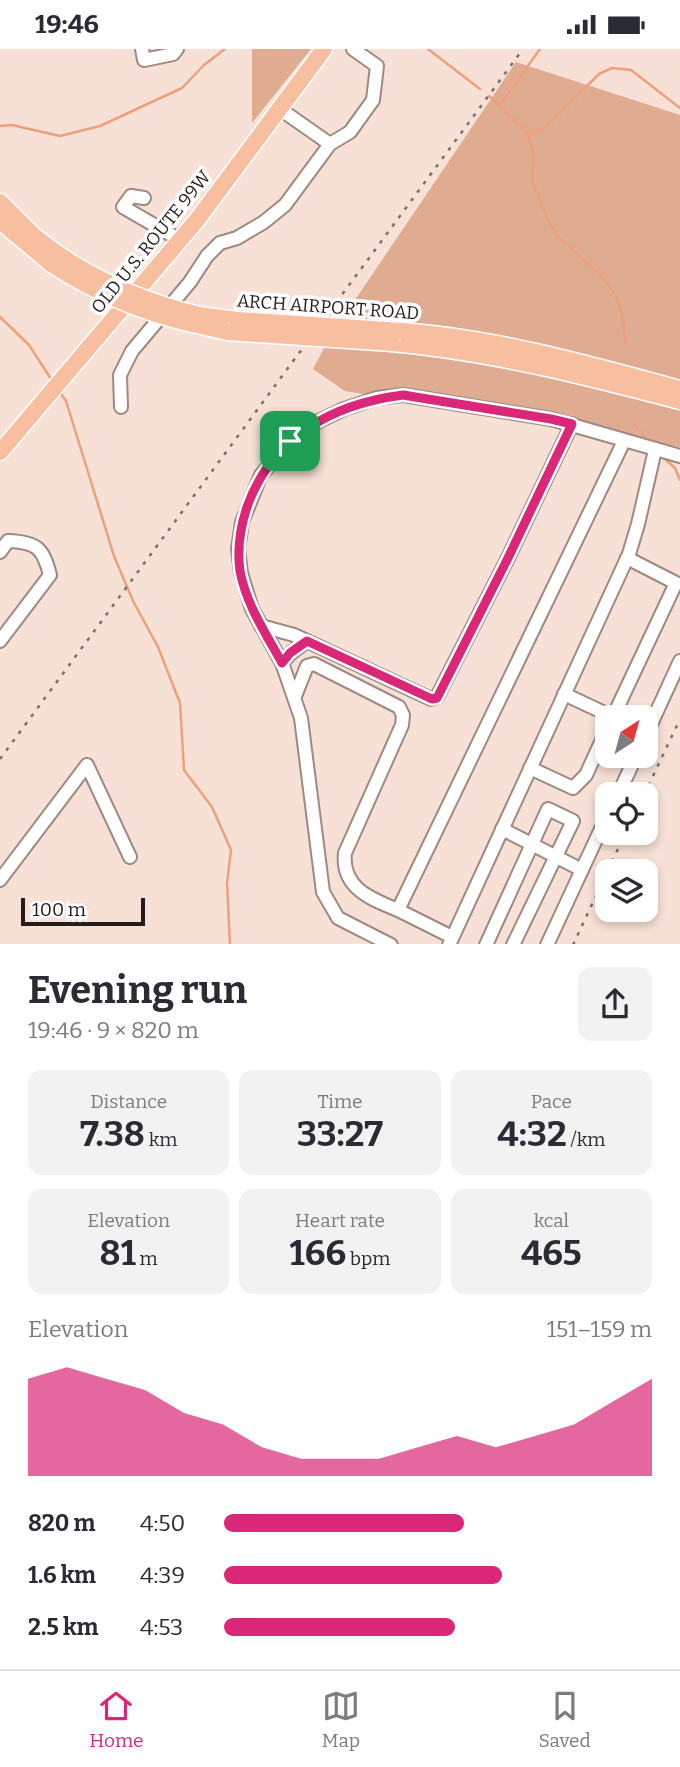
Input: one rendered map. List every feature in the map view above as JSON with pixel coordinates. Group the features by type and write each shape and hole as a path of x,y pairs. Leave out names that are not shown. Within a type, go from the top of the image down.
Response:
{"main road":[{"name":"OLD U.S. ROUTE 99W","path":"0,452 180,240 324,49"},
{"name":"ARCH AIRPORT ROAD","path":"0,202 55,259"},
{"name":"ARCH AIRPORT ROAD","path":"0,221 87,285 138,309 232,326 477,341 535,351 680,389"},
{"name":"ARCH AIRPORT ROAD","path":"396,337 531,363 680,401"}],"street":[{"path":"142,49 144,60 173,54 177,49"},
{"path":"121,407 120,375 132,351 190,282 207,256 220,243 237,238 255,228 285,205 330,144 350,132 375,94 377,66 353,49"},
{"path":"280,109 330,144"},
{"path":"144,198 131,196 123,207 180,240"},
{"path":"391,944 338,918 326,900 301,718 282,663 252,609 241,573 238,549 242,522 252,493 274,457 290,441 319,421 377,398 403,395 551,419 680,456"},
{"path":"261,626 277,629 307,641 432,699 437,698 572,424"},
{"path":"398,910 624,441"},
{"path":"295,696 307,666 314,664 399,707 403,715 402,725 345,853 346,875 374,900 398,910 451,941 627,558 638,524 655,450"},
{"path":"0,552 8,541 28,541 45,555 50,575 5,626 0,641"},
{"path":"619,705 676,583 627,558"},
{"path":"282,663 290,653 307,641"},
{"path":"658,709 680,661"},
{"path":"564,694 595,709"},
{"path":"530,768 573,788 586,775 595,755"},
{"path":"0,880 87,765 130,857"},
{"path":"486,944 548,809 573,821 513,944"},
{"path":"502,829 582,870"},
{"path":"547,944 595,842"}],"shaded area":[{"path":"252,49 311,49 252,123"},
{"path":"516,62 680,115 680,447 345,391 313,369 330,337"}],"waterway":[{"path":"0,126 12,125 60,136 100,126 182,88 204,65 225,49"},
{"path":"428,49 480,89"},
{"path":"500,105 540,49"},
{"path":"528,132 545,128 599,74 612,68 631,70 680,108"},
{"path":"489,96 527,132 534,156 532,181 548,219 559,238 600,274 615,294 622,314 626,343"},
{"path":"0,317 29,345 53,382"},
{"path":"59,391 66,401 114,556 133,601 158,647 180,703 184,770 212,807 231,850 227,883 230,944"},
{"path":"634,424 650,443"},
{"path":"664,458 675,468 680,480"}],"railway":[{"path":"0,759 523,49"},
{"path":"650,782 680,719"},
{"path":"613,859 620,845"},
{"path":"573,944 595,898"}],"route":[{"path":"403,395 572,424 437,698 432,699 307,641 299,645 282,663 252,609 241,573 238,549 242,522 252,493 274,457 290,441 319,421 344,409 377,398 403,395"}]}
